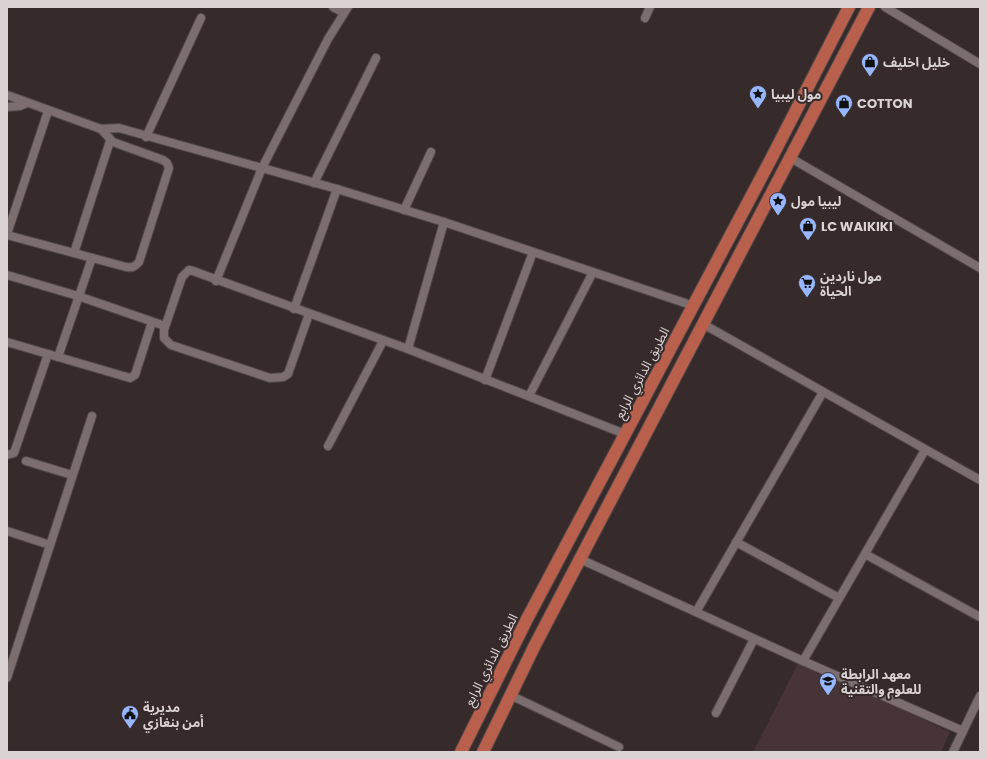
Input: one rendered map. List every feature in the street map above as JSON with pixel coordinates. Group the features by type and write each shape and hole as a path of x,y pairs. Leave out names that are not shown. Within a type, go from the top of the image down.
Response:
{"main road":[{"name":"الطريق الدائري الرابع","path":"461,752 527,619 694,306 849,7"},
{"path":"483,752 510,695 580,559 676,377 789,157 870,7"},
{"path":"660,370 676,377"}],"street":[{"path":"216,281 262,168 328,39 346,10 333,7"},
{"path":"645,18 650,7"},
{"path":"885,7 980,64"},
{"path":"146,137 201,18"},
{"path":"314,183 376,58"},
{"path":"7,95 101,129 119,128 146,137 337,189 444,222 694,306"},
{"path":"7,107 20,106 27,103"},
{"path":"48,111 7,235 132,268 139,262 169,168 167,163 163,160 110,141 101,129"},
{"path":"74,253 110,141"},
{"path":"404,210 431,152"},
{"path":"789,157 980,268"},
{"path":"294,309 337,189"},
{"path":"408,349 444,222"},
{"path":"485,380 533,252"},
{"path":"58,357 92,258"},
{"path":"309,314 288,374 278,378 270,378 171,345 164,338 165,326 182,277 186,272 193,271 216,281 408,349 626,434"},
{"path":"529,396 593,272"},
{"path":"7,275 78,296 165,326"},
{"path":"7,342 133,378 152,322"},
{"path":"703,324 980,480"},
{"path":"328,446 384,341"},
{"path":"7,455 14,453 48,354"},
{"path":"696,612 823,392"},
{"path":"7,678 92,416"},
{"path":"803,661 925,450"},
{"path":"26,460 72,475"},
{"path":"7,531 50,545"},
{"path":"736,542 839,598"},
{"path":"865,554 980,617"},
{"path":"580,559 754,639 963,731"},
{"path":"716,713 754,639"},
{"path":"510,695 619,747"},
{"path":"953,752 977,707 980,696"}],"shaded area":[{"name":"معهد الرابطة للعلوم والتقنية","path":"799,661 950,732 941,752 753,752"}],"place":[{"name":"خليل اخليف","path":"870,77"},
{"name":"مول ليبيا","path":"758,109"},
{"name":"COTTON","path":"844,118"},
{"name":"ليبيا مول","path":"778,216"},
{"name":"LC WAIKIKI","path":"808,241"},
{"name":"مول ناردين الحياة","path":"807,298"},
{"name":"معهد الرابطة للعلوم والتقنية","path":"828,696"},
{"name":"مديرية أمن بنغازي","path":"130,729"}]}
